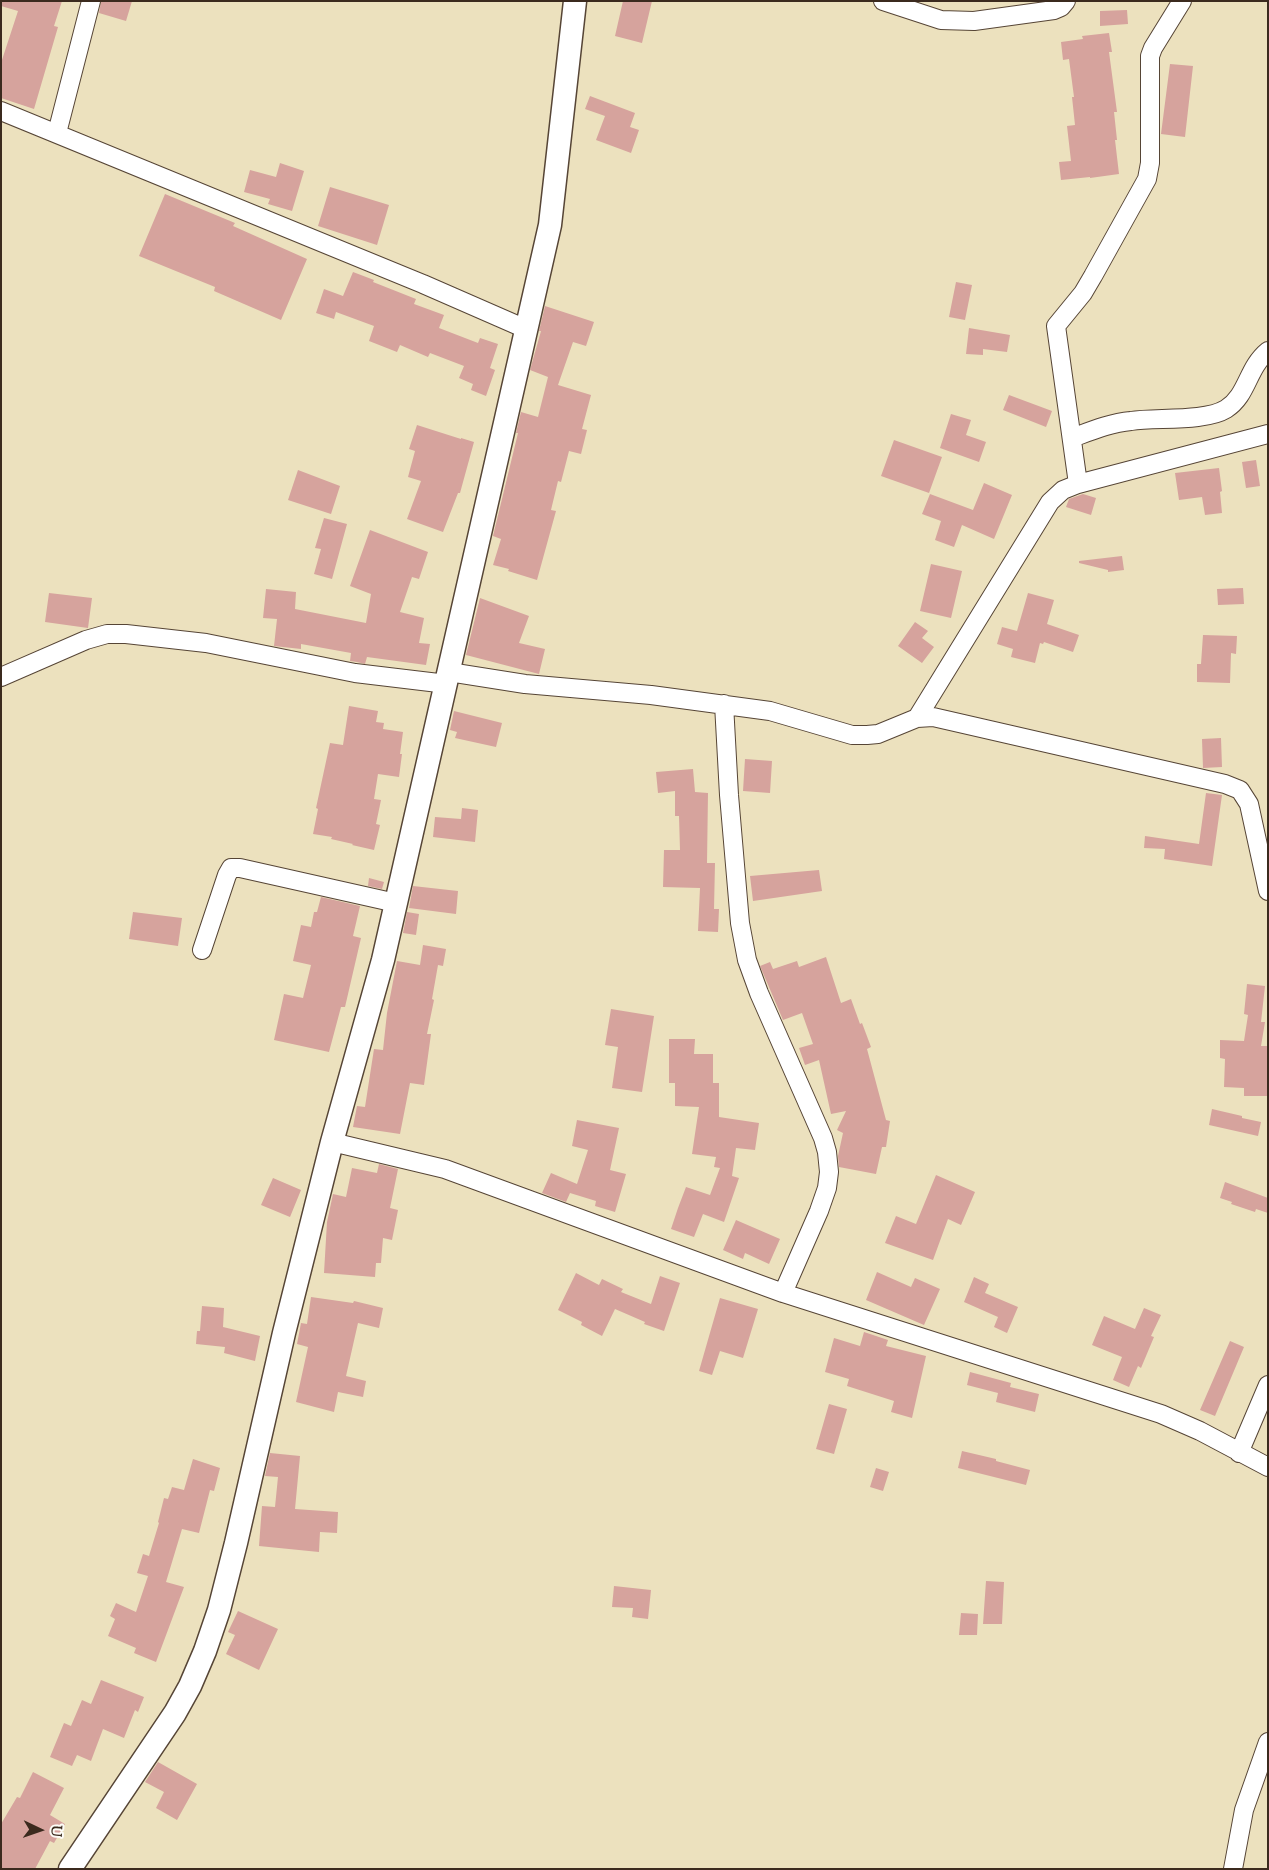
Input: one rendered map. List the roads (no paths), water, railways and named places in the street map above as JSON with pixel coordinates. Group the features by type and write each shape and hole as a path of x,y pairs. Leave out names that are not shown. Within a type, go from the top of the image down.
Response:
{"street":[{"path":"57,133 92,1"},
{"path":"70,1869 175,1713 190,1686 205,1651 219,1610 284,1334 332,1142 383,960 550,225 575,1"},
{"path":"883,1 941,20 974,21 1054,10 1066,1"},
{"path":"1078,484 1058,352 1057,323 1083,293 1147,179 1150,163 1150,56 1182,1"},
{"path":"1,111 423,284 526,329"},
{"path":"1072,438 1106,426 1131,420 1172,420 1225,410 1243,392 1252,369 1259,358 1268,351"},
{"path":"917,718 1050,502 1063,490 1078,484 1268,434"},
{"path":"1,677 86,640 107,634 126,634 206,643 355,673 525,684 651,695 724,704 770,711 852,735 878,734 917,718 934,717 952,720 1235,787 1246,796 1249,804 1268,891"},
{"path":"724,704 729,795 740,923 747,960 759,993 827,1152 829,1172 819,1211 784,1293"},
{"path":"202,950 231,868 240,868 396,903"},
{"path":"332,1142 445,1169 784,1293 1161,1414 1268,1467"},
{"path":"1239,1453 1268,1385"},
{"path":"1233,1869 1244,1810 1268,1742"}]}
